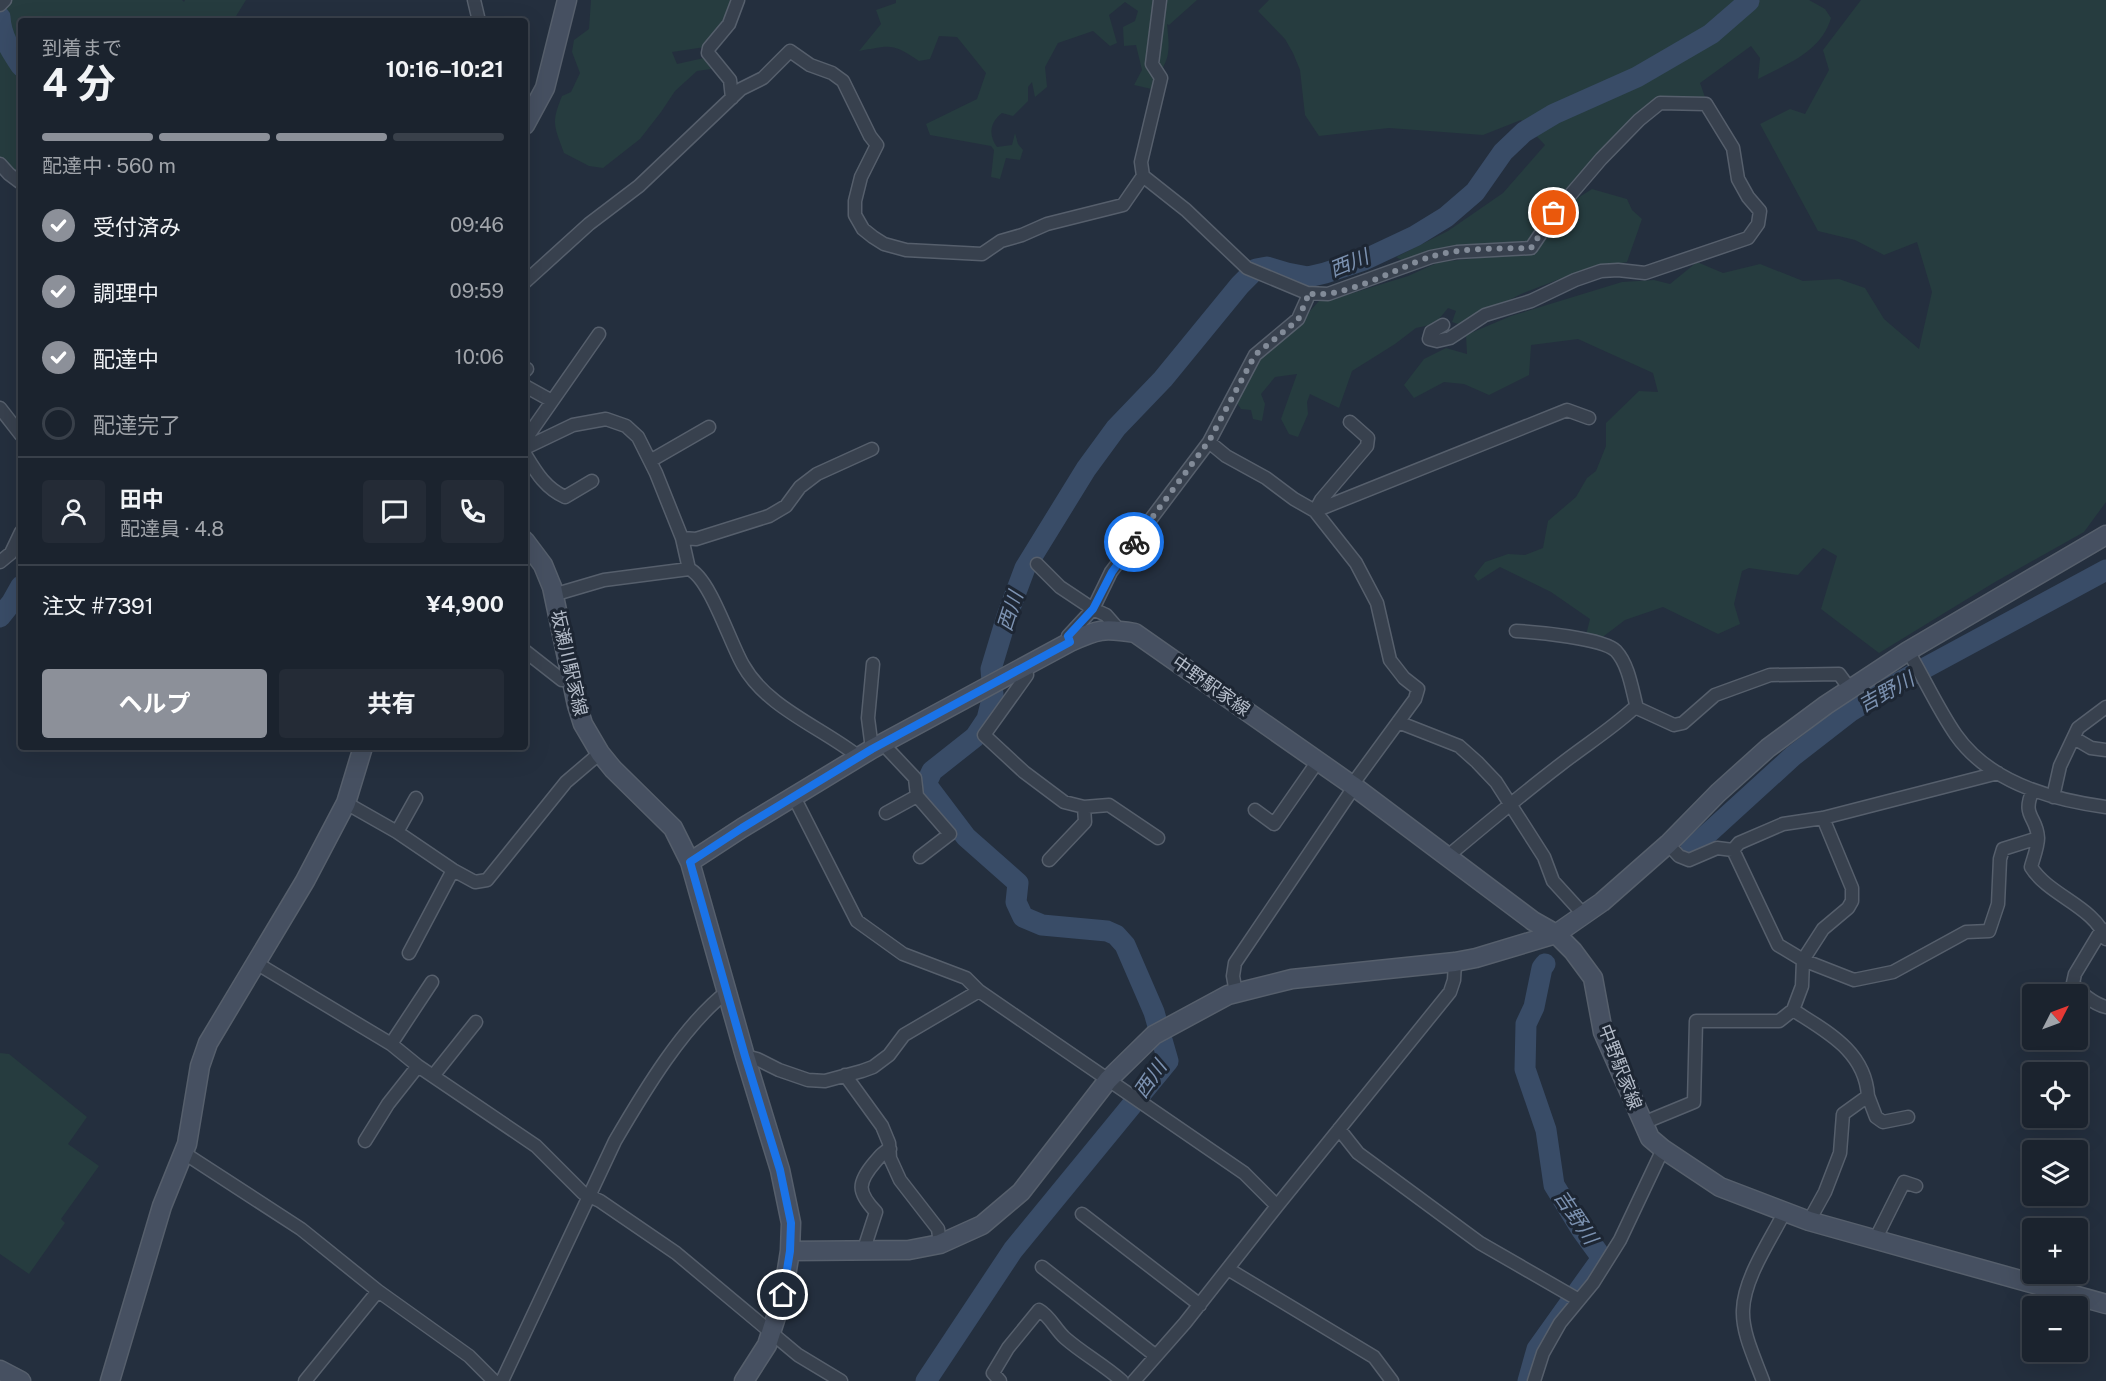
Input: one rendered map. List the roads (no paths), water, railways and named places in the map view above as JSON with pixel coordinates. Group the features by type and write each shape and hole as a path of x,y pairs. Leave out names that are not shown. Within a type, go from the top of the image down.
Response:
{"main road":[{"path":"528,120 546,88 567,0"},
{"path":"790,1251 909,1250 940,1244 982,1225 1021,1192 1115,1085 1154,1035 1236,993 1293,979 1455,962 1556,934 1602,902 1668,844 1718,793 1768,748 1850,689 1912,657 2106,535"},
{"name":"坂瀬川駅家線","path":"528,546 543,565 554,594 583,724 613,770 673,828 690,862"},
{"name":"中野駅家線","path":"690,862 871,750 1070,642 1094,631 1135,633 1352,785 1533,921 1556,934 1573,951 1593,978 1604,1032 1650,1138 1663,1149 1720,1187 1784,1213 2106,1304"},
{"path":"110,1381 162,1206 188,1144 200,1066 208,1043 305,881 346,803 362,750"},
{"path":"690,862 780,1170 791,1223 790,1251 783,1295 772,1332 767,1345 744,1381"},
{"path":"0,1370 21,1381"}],"street":[{"path":"0,5 5,0"},
{"path":"474,0 478,18"},
{"path":"732,98 730,80 708,53 709,48 729,24 738,0"},
{"path":"528,279 589,224 639,186 741,89 763,78 790,51 810,65 843,81 870,136 877,145 861,177 855,201 855,215 863,229 884,244 906,250 982,254 1001,241 1047,224 1123,205 1143,176 1141,162 1161,78 1152,64 1160,0"},
{"path":"1143,176 1186,210 1247,268 1307,293 1328,294 1431,257 1456,252 1531,248 1554,213 1639,120 1660,103 1706,104 1732,148 1738,179 1748,197 1760,211 1758,224 1748,238 1645,273 1618,270 1601,272 1575,280 1531,301 1485,315 1450,338 1437,341 1429,339 1431,332 1443,326"},
{"path":"0,164 18,180"},
{"path":"1070,642 1068,636 1093,609 1112,572 1209,441 1255,355 1298,320 1307,293"},
{"path":"528,436 598,334"},
{"path":"528,388 552,401"},
{"path":"0,408 18,431"},
{"path":"1315,511 1567,410 1588,418"},
{"path":"528,447 573,425 606,419 626,426 638,437 650,461 682,538 689,569"},
{"path":"1315,511 1321,500 1367,446 1368,438 1350,422"},
{"path":"650,461 709,428"},
{"path":"1209,441 1226,456 1266,478 1315,511 1356,563 1366,581 1377,603 1390,660 1404,678 1418,689 1415,699 1352,785 1350,793 1235,963 1233,976 1236,993"},
{"path":"682,538 696,539 769,516 786,506 800,487 817,474 872,449"},
{"path":"528,459 542,480 555,492 565,497 592,481"},
{"path":"0,562 10,553 18,538"},
{"path":"1037,564 1060,587 1106,615 1120,631"},
{"path":"554,594 604,580 689,569 695,572 709,590 744,666 763,690 871,750 915,778 917,796 950,834 920,857"},
{"path":"1516,631 1545,633 1590,641 1615,650 1624,664 1637,708 1674,725 1683,723 1715,695 1770,675 1839,675 1850,689"},
{"path":"528,653 562,680 572,680"},
{"path":"1912,657 1957,736 1982,761 1998,773 2033,790 2066,801 2106,807"},
{"path":"871,750 868,718 873,664"},
{"path":"1025,666 1027,675 984,735 1024,772 1064,802 1084,807 1109,805 1158,838"},
{"path":"2053,797 2061,766 2078,728 2106,706"},
{"path":"1448,856 1510,803 1637,708"},
{"path":"1398,722 1459,747 1477,762 1510,803 1544,857 1553,881 1584,915"},
{"path":"2074,738 2091,748 2106,750"},
{"path":"346,803 397,832 453,870 475,882 487,880 566,782 600,753"},
{"path":"1255,810 1274,824 1318,761"},
{"path":"1733,850 1738,843 1783,824 1823,818 1998,773"},
{"path":"2033,790 2028,802 2028,810 2038,838 2031,867 2037,876 2071,901 2104,934 2075,974 2073,982 2092,1000 2106,1007"},
{"path":"886,813 917,796"},
{"path":"794,797 857,921 903,954 966,978 979,992 1244,1173 1277,1206"},
{"path":"397,832 416,798"},
{"path":"1049,860 1085,822 1084,807"},
{"path":"1643,1123 1694,1102 1696,1021 1779,1021 1793,1010 1802,986 1803,960 1823,929 1848,908 1852,901 1852,888 1823,818"},
{"path":"1733,850 1778,945 1803,960 1854,980 1893,972 1966,932 1989,931 1998,904 2000,859 2004,849 2038,838"},
{"path":"1668,844 1679,856 1689,860 1717,848 1733,850"},
{"path":"409,953 453,870"},
{"path":"1134,1381 1200,1305 1450,992 1454,980 1455,962"},
{"path":"256,963 391,1044 418,1066 536,1146 583,1193 600,1201 676,1253 798,1355 841,1381"},
{"path":"391,1044 432,982"},
{"path":"502,1381 615,1141 687,1031 712,1003 728,991"},
{"path":"745,1056 808,1080 825,1081 873,1067 889,1055 904,1035 979,992"},
{"path":"1793,1010 1841,1042 1856,1060 1867,1080 1868,1096 1876,1117 1883,1122 1908,1117"},
{"path":"434,1076 476,1022"},
{"path":"365,1141 388,1104 418,1066"},
{"path":"845,1075 882,1126 889,1143 890,1158 900,1180 938,1229 940,1244"},
{"path":"1809,1221 1825,1192 1840,1153 1843,1114 1868,1096"},
{"path":"1339,1129 1358,1153 1480,1243 1575,1298"},
{"path":"863,1252 876,1212 864,1199 861,1183 864,1175 877,1159 890,1149"},
{"path":"1534,1381 1543,1353 1575,1298 1593,1284 1620,1240 1663,1149"},
{"path":"184,1153 301,1229 378,1291 469,1356 494,1381"},
{"path":"1875,1240 1904,1182 1916,1186"},
{"path":"1763,1381 1748,1338 1743,1312 1746,1289 1784,1213"},
{"path":"1082,1214 1200,1305"},
{"path":"1042,1267 1156,1356"},
{"path":"1228,1269 1374,1357 1392,1381"},
{"path":"305,1381 378,1291"},
{"path":"999,1381 993,1373 1008,1348 1039,1310 1064,1337 1122,1381"}],"waterway":[{"name":"西川","path":"926,1381 1013,1250 1168,1061 1154,1012 1125,945 1116,935 1107,931 1042,925 1023,917 1016,902 1018,883 966,837 926,784 932,771 975,737 987,719 993,695 991,669 1025,568 1086,469 1116,428 1163,379 1240,285 1256,269 1267,267 1308,277 1364,260 1415,236 1446,217 1475,192 1503,152 1524,132 1554,114 1637,77 1711,34 1749,1"},
{"path":"0,17 4,37 18,61"},
{"name":"吉野川","path":"1691,849 1793,756 1851,711 1899,682 2106,570"},
{"path":"0,617 18,591"},
{"name":"吉野川","path":"1528,1381 1537,1349 1602,1258 1554,1185 1546,1130 1525,1069 1526,1024 1534,1007 1542,968 1545,964"}]}
